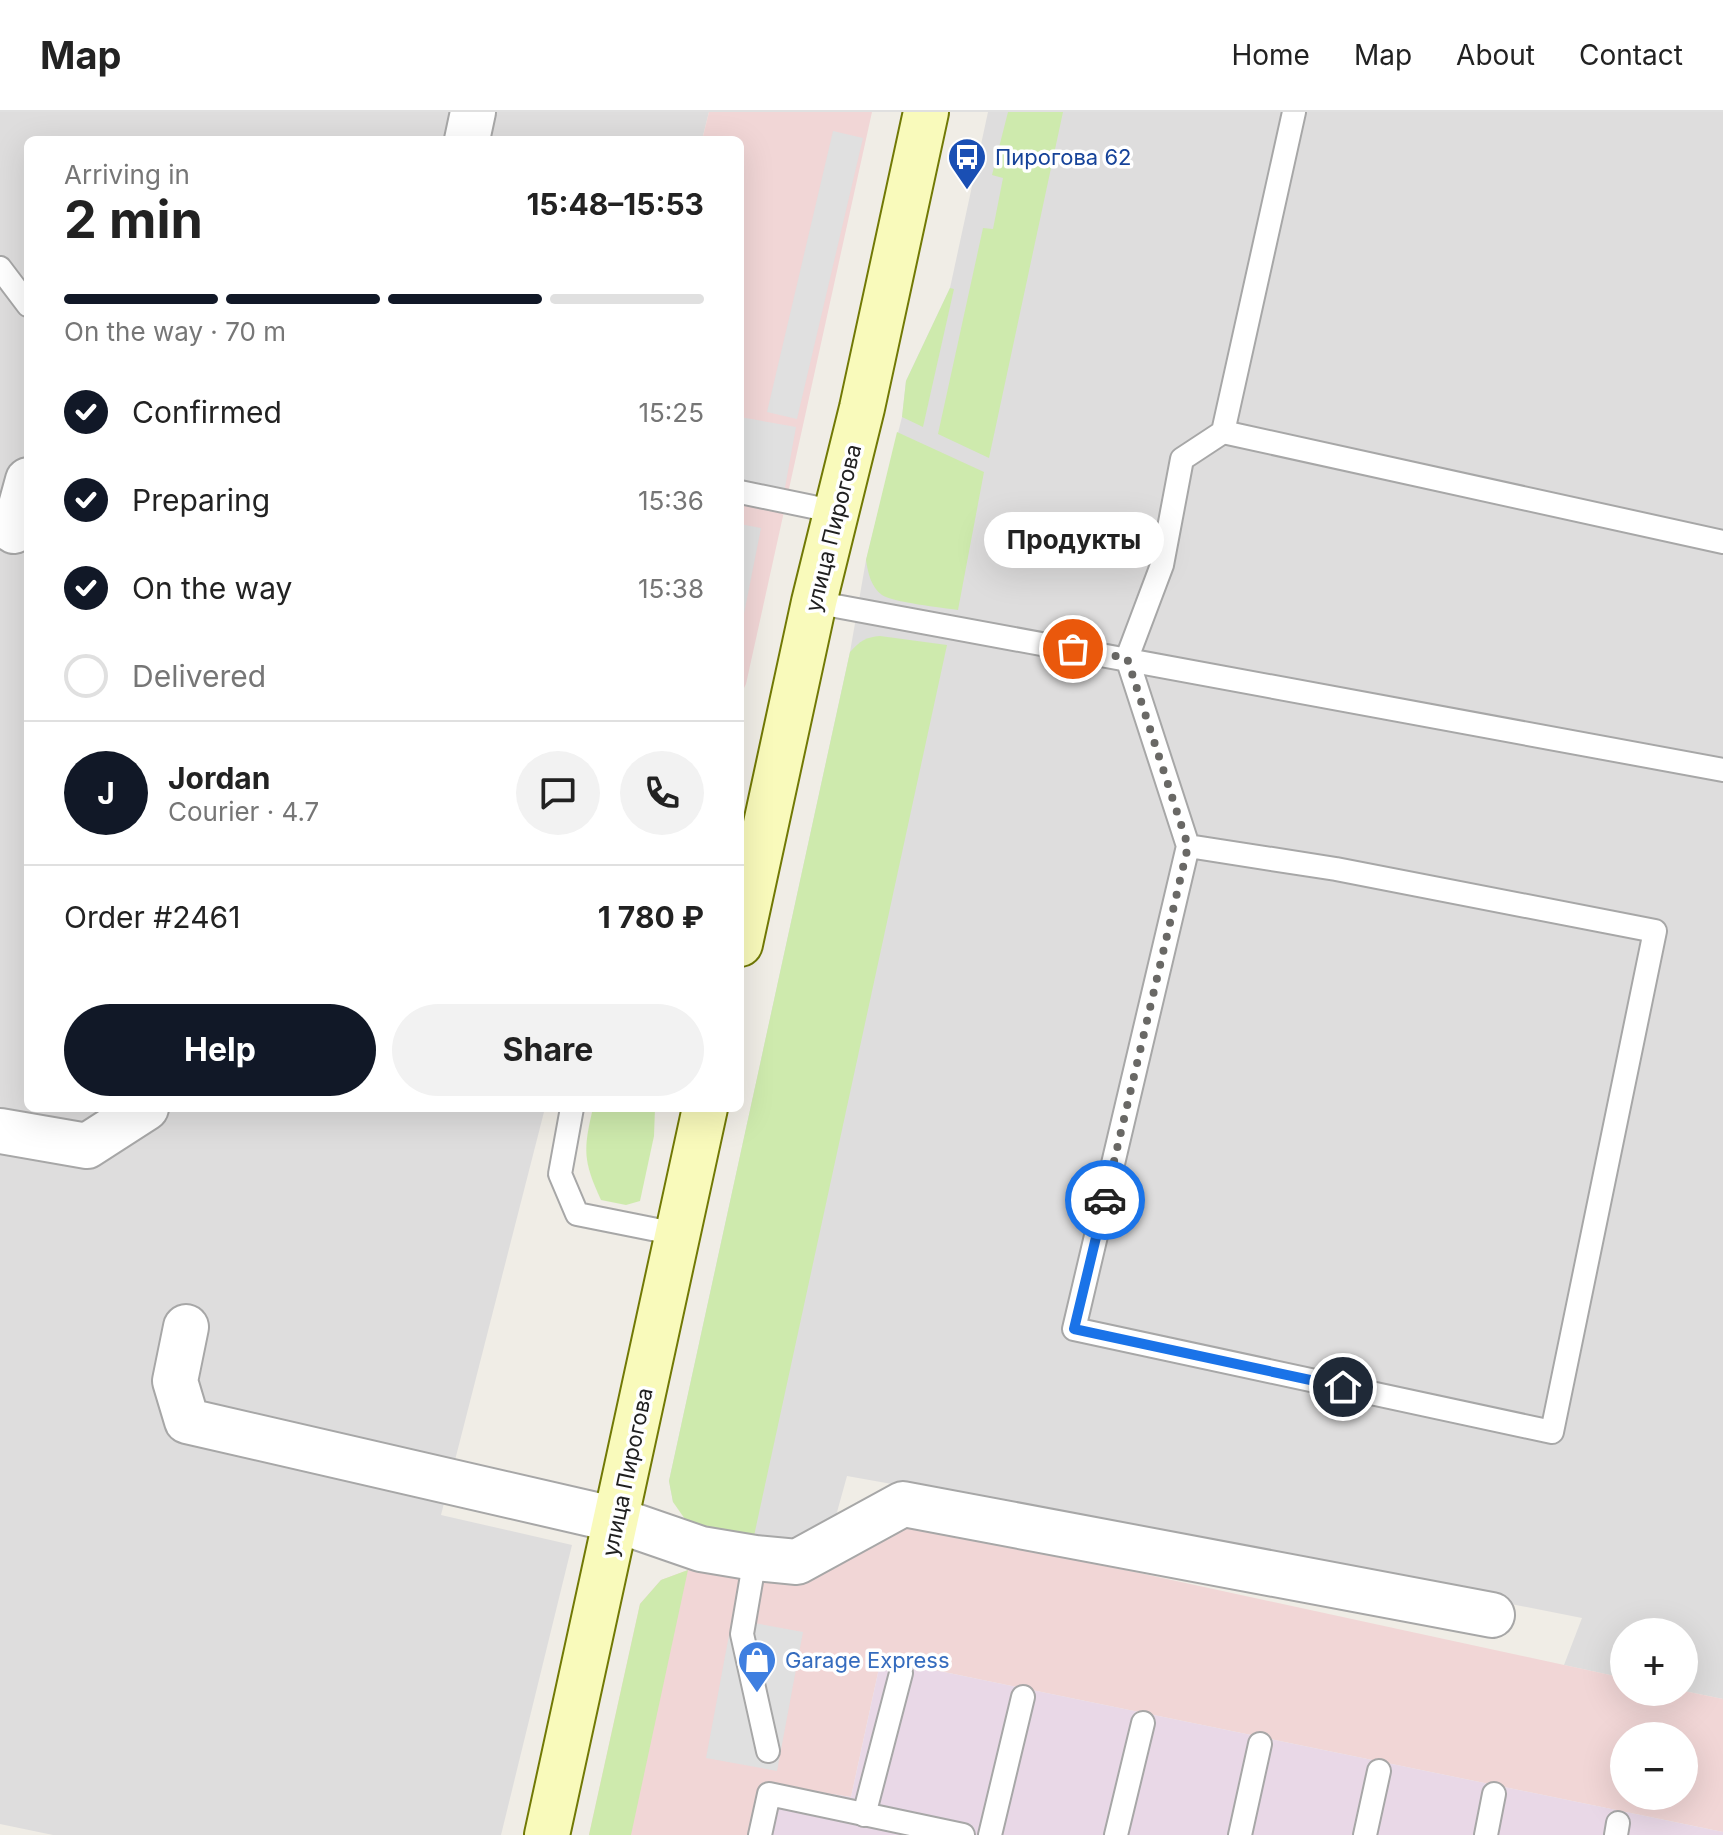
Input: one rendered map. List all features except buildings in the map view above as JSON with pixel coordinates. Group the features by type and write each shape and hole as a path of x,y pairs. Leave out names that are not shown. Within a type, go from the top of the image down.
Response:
{"main road":[{"name":"улица Пирогова","path":"744,926 926,112"},
{"name":"улица Пирогова","path":"547,1835 704,1112"}],"street":[{"path":"468,136 473,112"},
{"path":"14,535 24,496"},
{"path":"0,1131 87,1146 140,1112"},
{"path":"186,1327 175,1381 187,1421 617,1520 701,1549 797,1562 903,1504 1492,1615"}],"lane":[{"path":"1188,846 1336,869 1655,931 1552,1432 1074,1329 1188,846 1127,658 1162,565 1182,459 1223,432 1294,112"},
{"path":"0,268 24,300"},
{"path":"1223,432 1723,542"},
{"path":"744,493 837,512"},
{"path":"814,602 1723,770"},
{"path":"571,1112 560,1174 577,1214 677,1234"},
{"path":"755,1558 742,1634 768,1751"},
{"path":"864,1815 901,1673"},
{"path":"990,1835 1023,1697"},
{"path":"1116,1835 1143,1723"},
{"path":"1240,1835 1260,1744"},
{"path":"1365,1835 1379,1771"},
{"path":"760,1835 769,1794 963,1835"},
{"path":"1486,1835 1494,1794"}],"shaded area":[{"path":"0,112 452,112 447,136 24,136 24,1112 544,1112 441,1515 572,1545 501,1835 53,1835 0,1824"},
{"path":"491,112 709,112 703,136 486,136"},
{"path":"709,112 872,112 744,688 744,136 703,136"},
{"path":"988,112 1723,112 1723,1699 1698,1694 1698,1618 1610,1618 1610,1675 1564,1665 1582,1618 1026,1508 847,1476 834,1523 802,1542 754,1536 673,1502 669,1481 850,652 866,560 902,417 906,381 950,288"},
{"path":"833,131 863,138 797,419 767,412"},
{"path":"744,418 796,427 784,493 744,486"},
{"path":"744,525 761,528 744,614"},
{"path":"895,1520 1610,1675 1610,1706 1698,1706 1698,1694 1723,1699 1723,1832 1616,1810 1698,1810 1698,1722 1610,1722 1610,1809 881,1659 851,1797 767,1784 755,1835 589,1835 640,1604 661,1580 688,1570 765,1570"},
{"path":"732,1619 803,1632 777,1771 706,1758"},
{"path":"881,1659 1723,1832 1723,1835 755,1835 767,1784 851,1797"}],"green space":[{"path":"1008,112 1063,112 989,458 938,434 983,228 993,229 1003,178 992,175"},
{"path":"950,288 954,289 923,427 902,417 906,381"},
{"path":"897,432 984,472 958,610 887,598 878,592 871,579 866,560"},
{"path":"880,636 947,645 754,1536 694,1532 673,1502 669,1481 850,652 864,640"},
{"path":"592,1112 655,1112 654,1136 640,1201 626,1205 601,1200 586,1155"},
{"path":"688,1570 631,1835 589,1835 640,1604 661,1580"}],"way so far":[{"path":"1073,649 1127,658 1188,846 1105,1200"}],"place":[{"name":"Пирогова 62","path":"967,191"},
{"name":"Продукты","path":"1073,649"},
{"name":"Garage Express","path":"757,1694"}],"route":[{"path":"1105,1200 1074,1329 1343,1387"}]}
